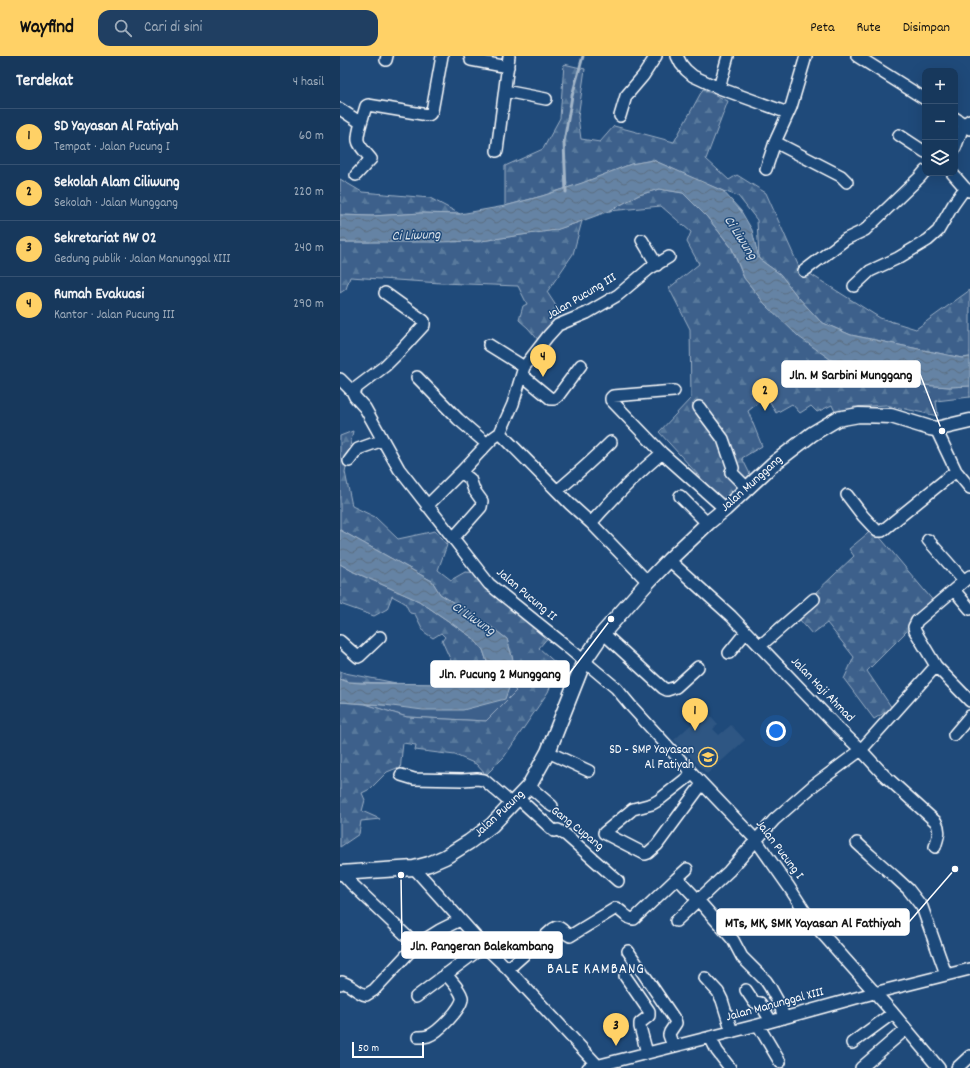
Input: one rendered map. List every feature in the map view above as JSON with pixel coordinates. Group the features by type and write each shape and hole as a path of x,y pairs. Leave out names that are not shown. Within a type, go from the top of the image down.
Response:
{"street":[{"path":"356,175 371,159 358,143 357,137 366,106 368,105 428,115 430,114 432,112 442,56"},
{"path":"470,56 471,60 508,61 497,151"},
{"path":"620,116 626,96 643,76 656,56"},
{"path":"677,56 686,70 693,76 719,88 788,113"},
{"path":"719,88 728,56"},
{"path":"766,169 775,142 788,113 806,56"},
{"path":"858,56 922,97"},
{"path":"505,91 546,99"},
{"path":"340,109 361,123"},
{"path":"958,140 965,123"},
{"path":"899,135 922,150"},
{"path":"775,142 841,176 847,182"},
{"path":"804,271 846,239 865,230 922,175"},
{"path":"854,286 870,271 898,258 928,240 938,231 953,205 967,190 955,176"},
{"path":"642,240 657,265"},
{"name":"Jalan Pucung III","path":"500,433 510,412 523,371 548,336 558,325 587,313 618,295 649,269 670,258"},
{"path":"345,388 385,366 424,325 424,321 385,293"},
{"path":"489,345 523,371 550,399 554,399 558,396 581,365"},
{"path":"417,377 458,419 487,444"},
{"name":"Jalan Pucung II","path":"345,388 356,397 365,408 399,468 489,584 584,661"},
{"path":"674,391 613,396 611,398 612,402 662,453 725,509"},
{"path":"698,407 724,439 733,468 731,472 747,488"},
{"name":"Jalan Munggang","path":"584,661 603,633 669,560 707,523 725,509 773,464 812,434 837,419 859,415 891,416 936,429 970,421"},
{"path":"936,429 956,471 970,488"},
{"path":"427,506 487,444 500,433 648,582"},
{"path":"349,461 358,449 383,440"},
{"path":"557,491 584,469 611,442"},
{"path":"591,523 626,485 662,453"},
{"path":"847,495 877,531 882,531 956,471"},
{"path":"457,534 482,504 482,501 474,490 470,479 461,472"},
{"path":"680,496 707,523"},
{"path":"928,540 967,578 914,625 916,632 936,666 970,702"},
{"name":"Jalan Haji Ahmad","path":"669,560 731,616 884,775 936,822 939,827 939,831 935,847"},
{"path":"954,590 970,609"},
{"path":"760,646 814,599"},
{"path":"728,653 746,632"},
{"path":"603,633 667,690 676,687 698,667"},
{"path":"340,641 358,657 380,637"},
{"name":"Jalan Pucung","path":"341,873 414,868 429,864 445,857 492,825 529,786 548,752 584,661"},
{"name":"Jalan Pucung I","path":"584,661 616,688 702,784 756,840 820,932 939,1068"},
{"path":"676,921 729,871 788,806 861,750 936,666"},
{"path":"954,735 970,716"},
{"path":"548,752 589,771"},
{"path":"692,773 659,800 652,804 633,808 604,833 645,854 648,853 657,845 702,784"},
{"name":"Gang Cupang","path":"401,775 414,779 484,780 505,798 515,802 554,831 559,830 566,835 618,881"},
{"path":"529,786 552,806"},
{"path":"857,843 908,889 922,906 946,974"},
{"path":"414,868 595,1067"},
{"path":"508,970 557,927 560,927 570,936 616,908 631,920 634,919 687,869"},
{"path":"341,873 416,945"},
{"path":"676,879 680,881 698,900 733,940 742,957 766,981 780,1005 784,1018"},
{"path":"340,984 342,982 348,984 361,994 366,995 374,990 416,945 460,920"},
{"path":"416,997 484,946"},
{"path":"628,951 675,1020 676,1023 669,1035 673,1046"},
{"name":"Jalan Manunggal XIII","path":"595,1067 732,1032 946,974 970,969"},
{"path":"418,1037 428,1036 438,1030 456,1011 462,1001 462,996 458,989 446,974"},
{"path":"625,976 649,1011 649,1016 640,1023 647,1053"},
{"path":"706,978 718,992 722,1000 732,1032"},
{"path":"746,990 755,1002 760,1003 771,1021"},
{"path":"852,1043 892,1013"},
{"path":"758,1025 780,1062"},
{"path":"861,1068 906,1029"},
{"path":"710,1037 717,1051 730,1068"},
{"path":"957,1068 970,1056"}],"shaded area":[{"name":"SD - SMP Yayasan Al Fatiyah","path":"706,711 718,724 713,729 719,735 731,725 745,740 707,774 674,740"}],"green space":[{"path":"564,64 585,69 578,117 581,139 600,142 614,126 674,142 703,89 728,101 706,159 729,180 737,175 766,193 799,267 880,318 916,329 970,290 970,357 962,358 851,335 821,322 797,296 780,274 759,259 757,220 738,196 704,183 653,160 631,164 580,184 505,206 505,166 543,149 560,118"},
{"path":"340,179 362,192 430,198 460,214 421,213 372,216 340,215"},
{"path":"659,189 683,193 707,217 731,247 744,278 765,304 851,374 908,384 949,387 970,386 970,397 936,401 938,416 886,405 854,407 838,418 832,405 817,412 811,406 800,413 792,404 776,413 770,402 762,400 748,411 762,446 742,458 751,476 725,508 721,500 659,432 691,398 690,329 669,288 699,264 687,242 691,232 661,206 609,211 639,195"},
{"path":"582,221 573,254 547,292 560,312 554,325 540,342 519,320 523,306 527,304 518,286 350,277 346,289 340,293 340,242 481,241 555,230"},
{"path":"353,431 345,472 352,506 375,517 398,539 435,531 447,545 438,570 451,580 465,572 484,573 549,636 539,648 559,666 548,692 504,757 486,775 476,764 455,755 415,750 416,745 403,743 400,774 397,768 387,772 370,789 362,793 365,800 362,811 380,819 361,821 359,834 340,847 340,702 365,704 407,717 486,721 516,691 510,685 515,679 513,660 507,639 490,626 440,594 432,581 340,530 340,436"},
{"path":"873,529 935,603 867,671 892,708 874,719 844,679 854,657 827,623 812,634 794,613 854,556 849,549"},
{"path":"340,564 354,572 419,601 473,638 483,650 487,662 468,678 455,684 439,684 451,661 442,641 445,637 441,633 433,638 424,632 415,614 410,613 405,603 392,596 387,609 374,616 340,604"},
{"path":"340,671 396,683 348,682 340,679"},
{"path":"510,685 516,691 486,721 407,717 365,704 384,705 504,699"}],"water":[{"name":"Ci Liwung","path":"653,160 723,191 741,211 752,230 759,259 780,274 797,296 821,322 851,335 962,358 970,357 970,386 949,387 908,384 851,374 799,337 765,304 744,278 732,248 707,217 683,193 659,189 639,195 609,211 556,230 481,241 340,242 340,215 372,216 421,213 460,214 505,206 542,196 582,183 631,164"},
{"name":"Ci Liwung","path":"340,530 432,581 440,594 490,626 507,639 513,660 515,679 510,685 505,699 463,710 423,710 384,705 340,702 340,679 348,682 361,683 454,684 468,677 487,662 483,650 473,638 419,601 354,572 340,564"}],"waterway":[{"path":"566,192 564,142 572,96 583,56"}],"place":[{"name":"Rumah Evakuasi","path":"543,377"},
{"name":"Sekolah Alam Ciliwung","path":"765,411"},
{"name":"Jln. M Sarbini Munggang","path":"942,431"},
{"name":"Jln. Pucung 2 Munggang","path":"611,619"},
{"name":"SD Yayasan Al Fatiyah","path":"695,731"},
{"name":"SD - SMP Yayasan Al Fatiyah","path":"708,757"},
{"name":"MTs, MK, SMK Yayasan Al Fathiyah","path":"955,869"},
{"name":"Jln. Pangeran Balekambang","path":"401,875"},
{"name":"Sekretariat RW 02","path":"616,1046"}],"district":[{"name":"BALE KAMBANG","path":"596,970"}]}
